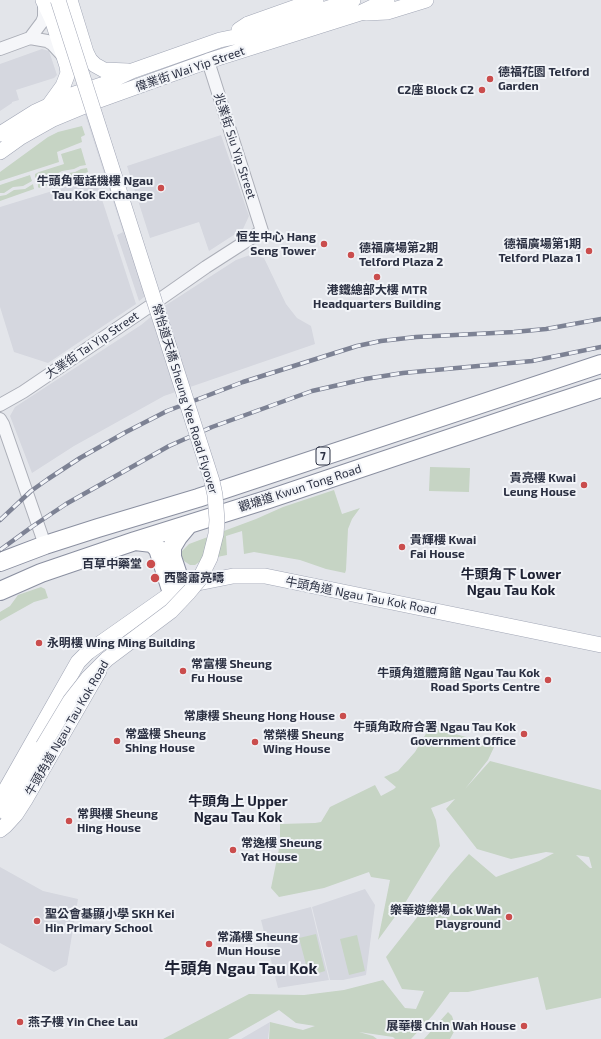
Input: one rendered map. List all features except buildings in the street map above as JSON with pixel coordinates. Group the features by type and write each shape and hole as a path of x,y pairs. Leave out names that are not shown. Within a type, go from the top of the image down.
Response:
{"highway":[{"name":"觀塘道 Kwun Tong Road","path":"0,562 45,545 198,498 601,364"},
{"name":"觀塘道 Kwun Tong Road","path":"0,591 30,577 135,541 188,525 601,388"},
{"path":"177,591 172,551 174,542 188,525"},
{"path":"135,541 152,543 158,549 177,591"}],"main road":[{"path":"48,0 52,19 67,66 67,78 49,105"},
{"name":"常怡道天橋 Sheung Yee Road Flyover","path":"43,746 70,701 88,678 120,649 161,619 181,601 194,586 205,570 210,558 216,534 217,520 212,481 48,0"},
{"path":"70,0 86,52 90,60 104,70 112,72 132,71"},
{"path":"220,40 248,24 316,0"},
{"name":"偉業街 Wai Yip Street","path":"0,134 27,116 49,105 74,94 104,84 132,71 220,40 249,34 353,0"},
{"name":"偉業街 Wai Yip Street","path":"0,152 21,137 53,119 94,102 208,62 360,14 387,0"},
{"path":"360,14 387,12 426,0"},
{"name":"牛頭角道 Ngau Tau Kok Road","path":"0,804 6,789 74,668 88,652 131,624 177,591 198,583 233,576 265,576 601,645"},
{"name":"牛頭角道 Ngau Tau Kok Road","path":"0,830 16,814 26,800 111,650 131,624"},
{"name":"牛頭角道 Ngau Tau Kok Road","path":"0,824 43,746"}],"street":[{"path":"30,38 42,22 48,0"},
{"path":"0,49 30,38 47,40 64,57"},
{"name":"兆業街 Siu Yip Street","path":"208,62 262,231"},
{"name":"大業街 Tai Yip Street","path":"0,405 23,392 206,267 262,231"},
{"path":"0,419 45,545"}],"shaded area":[{"path":"42,49 49,51 57,75 54,78 16,90 19,100 12,102 0,111 0,64"},
{"path":"101,108 157,287 139,301 117,235 123,232 85,114"},
{"name":"牛頭角電話機樓 Ngau Tau Kok Exchange","path":"221,135 249,216 243,229 209,251 199,222 150,238 127,166"},
{"path":"95,178 136,304 48,363 14,352 0,307 0,207"},
{"path":"250,255 264,258 286,304 297,318 311,326 315,344 164,396 74,446 32,473 10,416 15,407 141,325 163,307 236,260"},
{"name":"聖公會基顯小學 SKH Kei Hin Primary School","path":"0,867 43,891 78,899 67,965 54,972 0,943"},
{"path":"365,889 375,905 366,975 343,980 330,980 312,907"},
{"path":"311,907 329,980 278,988 261,920"},
{"path":"270,1022 268,1039 241,1039"}],"green space":[{"path":"82,126 85,135 81,137 82,142 57,152 59,162 0,181 0,172 48,137 58,132"},
{"path":"81,148 86,165 62,171 51,177 37,179 35,177 35,174 39,172 64,164 61,154"},
{"path":"87,168 88,172 39,188 38,187 38,183 53,180 63,174"},
{"path":"30,175 32,181 23,186 13,187 4,193 0,193 0,185"},
{"path":"33,184 34,189 0,201 0,196 6,195 14,190 25,189"},
{"path":"430,467 470,468 469,492 429,491"},
{"path":"334,490 342,514 360,508 352,519 348,529 345,573 326,569 300,560 254,552 244,554 242,531 226,536 227,555 202,560 195,565 190,565 184,561 182,557 182,551 189,544 256,519 283,507"},
{"path":"41,587 45,589 48,598 34,602 0,621 0,612 10,606 18,595"},
{"path":"430,727 495,745 488,760 465,789 490,761 601,790 601,998 546,1010 538,977 468,992 450,992 433,1015 411,1039 395,1039 393,1037 359,1032 373,1036 377,1039 269,1039 270,1022 303,1030 315,1026 296,1023 279,1010 228,1039 163,1039 249,994 304,995 344,990 383,980 405,1008 416,1009 424,991 402,989 386,957 451,874 469,854 496,877 539,861 554,853 546,852 511,859 477,849 446,809 455,799 431,808 436,820 440,846 405,903 378,940 390,880 371,877 369,872 324,888 279,897 271,888 280,844 280,824 321,822 330,807 375,785 381,796 396,787 384,777 398,771 415,752","holes":["576,855 589,857 592,868 590,868"]},
{"path":"316,934 325,971 309,976 299,938"},
{"path":"357,935 365,971 349,975 340,939"},
{"path":"448,1012 452,1016 456,1028 450,1039 424,1039"}],"railway":[{"path":"0,520 31,491 80,458 167,411 243,382 357,346 381,341 416,337 546,329 601,319"},
{"path":"0,550 66,504 169,446 212,427 312,391 365,379 403,373 532,361 601,347"}],"place":[{"name":"德福花園 Telford Garden","path":"490,79"},
{"name":"C2座 Block C2","path":"482,90"},
{"name":"牛頭角電話機樓 Ngau Tau Kok Exchange","path":"161,188"},
{"name":"恒生中心 Hang Seng Tower","path":"324,244"},
{"name":"德福廣場第1期 Telford Plaza 1","path":"589,251"},
{"name":"德福廣場第2期 Telford Plaza 2","path":"351,255"},
{"name":"港鐵總部大樓 MTR Headquarters Building","path":"377,277"},
{"name":"貴亮樓 Kwai Leung House","path":"584,485"},
{"name":"貴輝樓 Kwai Fai House","path":"402,547"},
{"name":"百草中藥堂","path":"151,564"},
{"name":"西醫蕭亮疇","path":"155,578"},
{"name":"永明樓 Wing Ming Building","path":"39,643"},
{"name":"常富樓 Sheung Fu House","path":"183,671"},
{"name":"牛頭角道體育館 Ngau Tau Kok Road Sports Centre","path":"548,680"},
{"name":"常康樓 Sheung Hong House","path":"343,716"},
{"name":"牛頭角政府合署 Ngau Tau Kok Government Office","path":"524,734"},
{"name":"常盛樓 Sheung Shing House","path":"117,741"},
{"name":"常榮樓 Sheung Wing House","path":"255,742"},
{"name":"常興樓 Sheung Hing House","path":"69,821"},
{"name":"常逸樓 Sheung Yat House","path":"233,850"},
{"name":"樂華遊樂場 Lok Wah Playground","path":"509,917"},
{"name":"聖公會基顯小學 SKH Kei Hin Primary School","path":"37,921"},
{"name":"常滿樓 Sheung Mun House","path":"209,944"},
{"name":"燕子樓 Yin Chee Lau","path":"20,1022"},
{"name":"展華樓 Chin Wah House","path":"524,1026"}],"district":[{"name":"牛頭角下 Lower Ngau Tau Kok","path":"511,582"},
{"name":"牛頭角上 Upper Ngau Tau Kok","path":"238,810"},
{"name":"牛頭角 Ngau Tau Kok","path":"241,969"}]}
